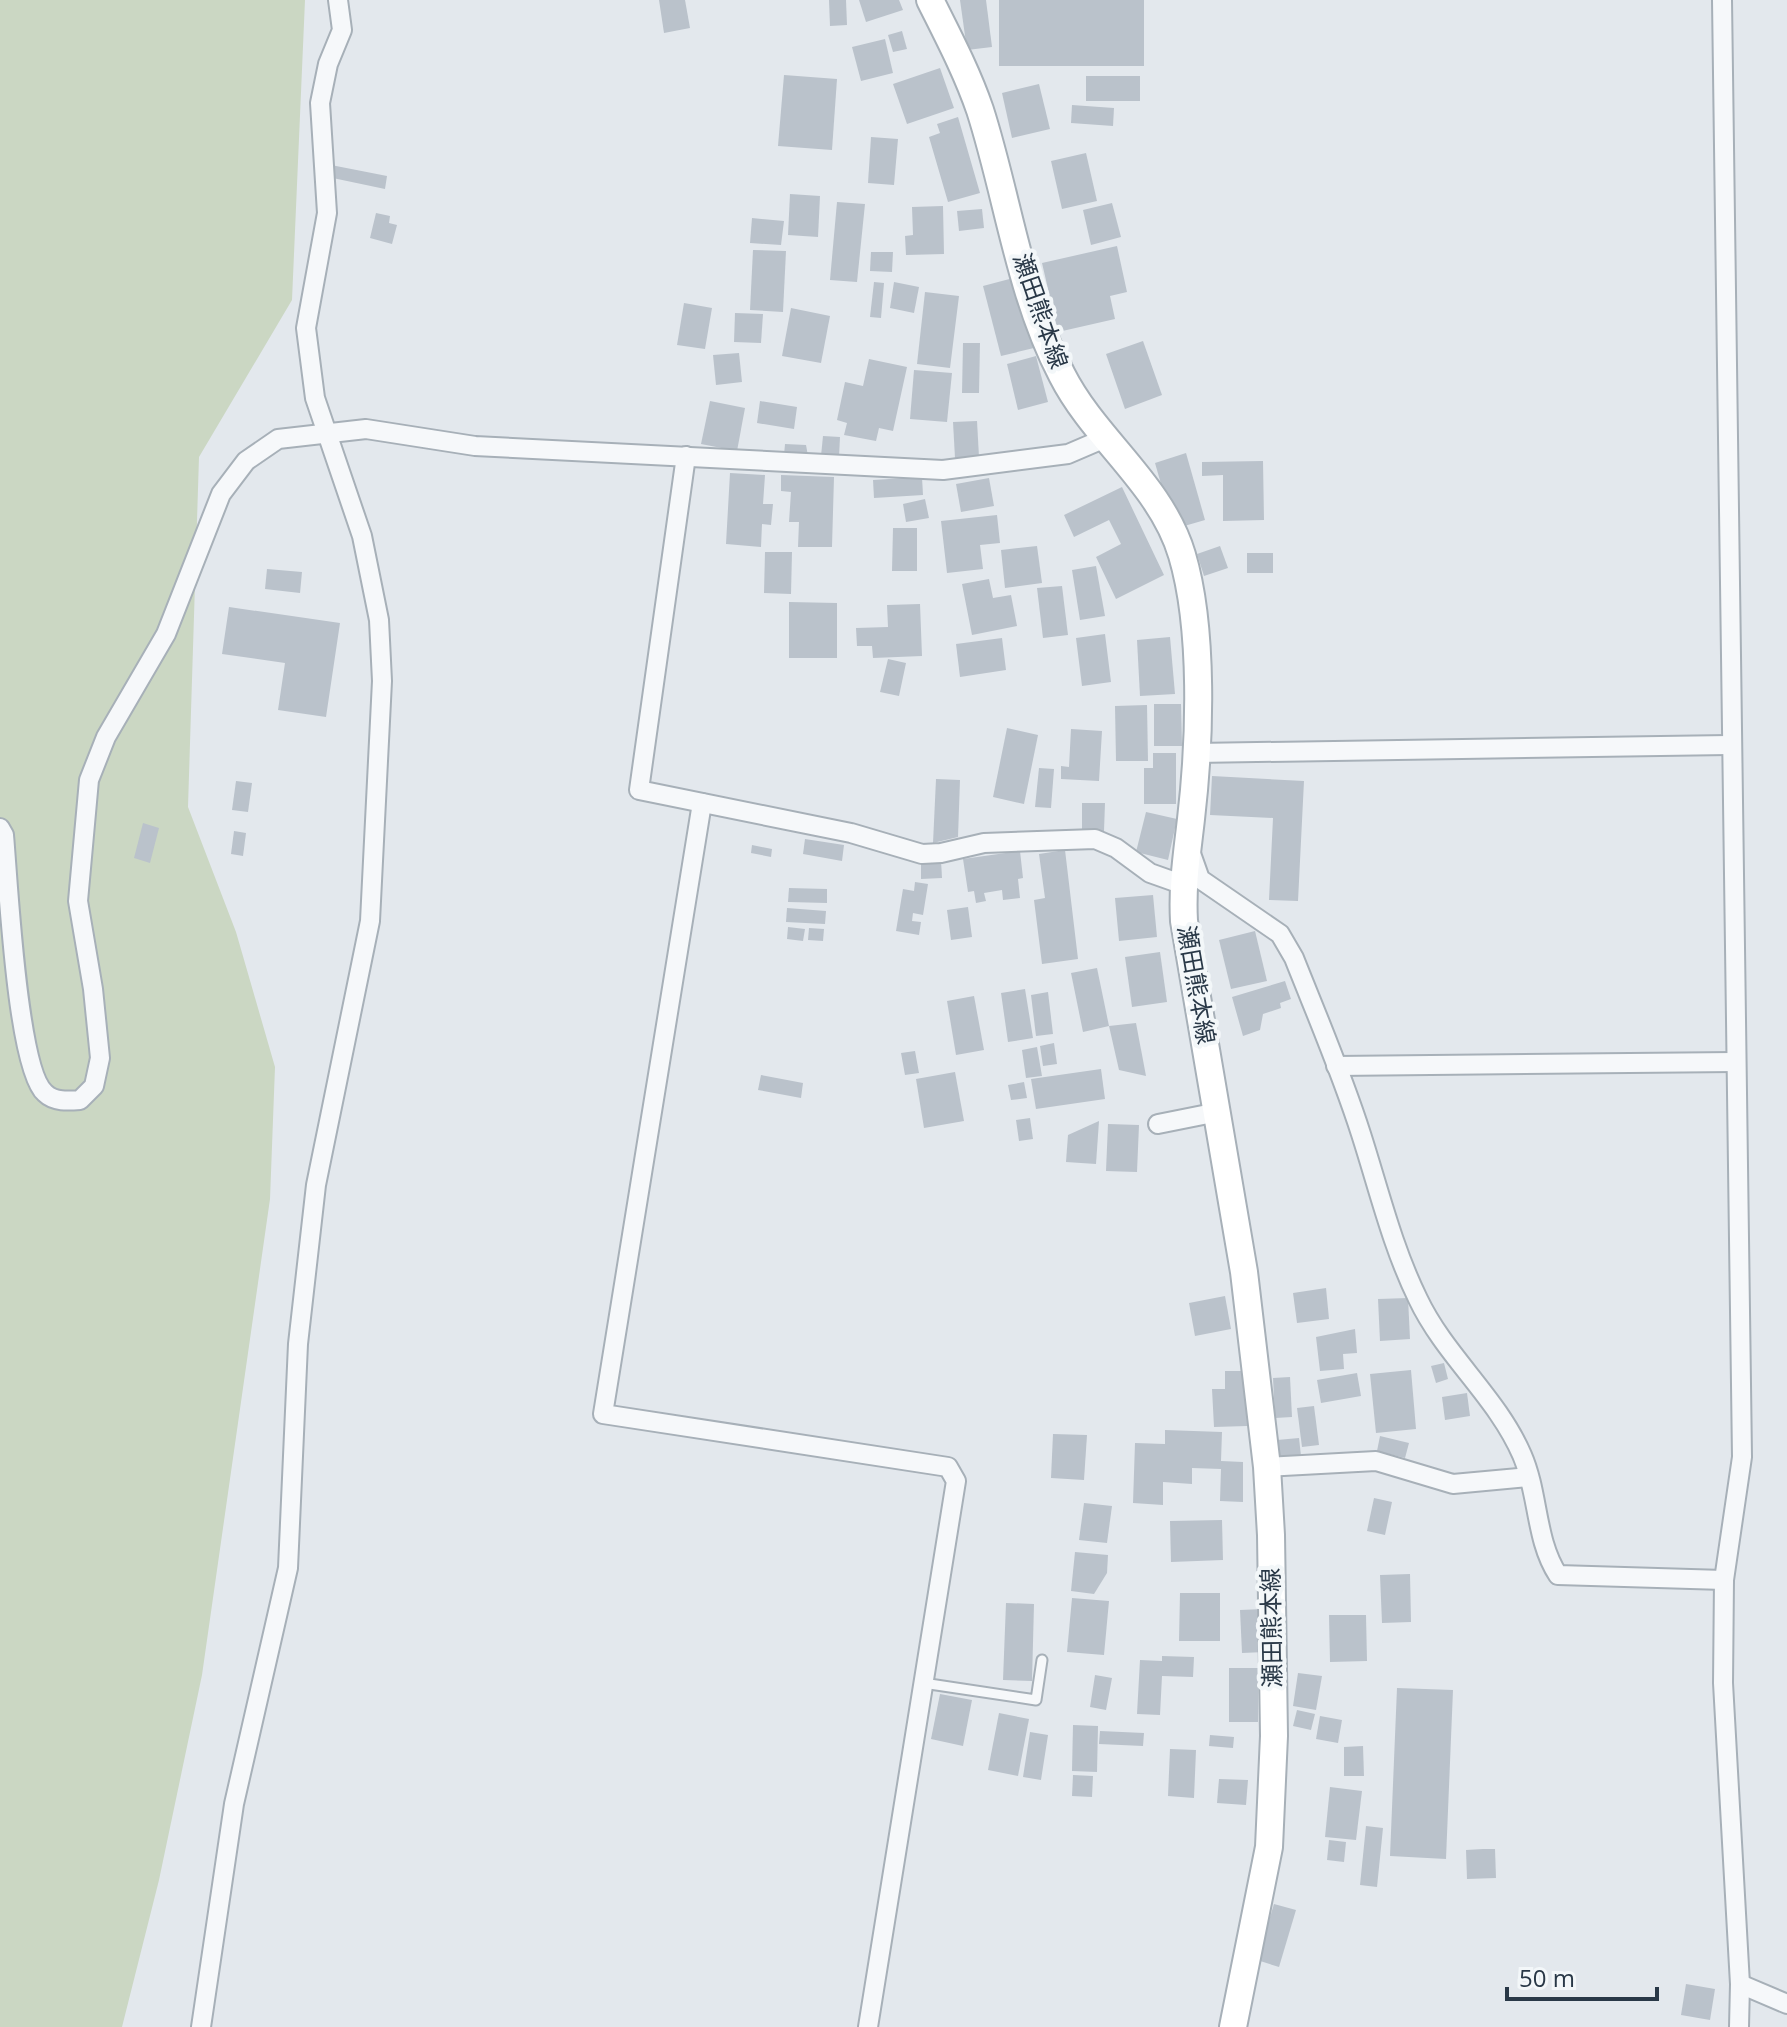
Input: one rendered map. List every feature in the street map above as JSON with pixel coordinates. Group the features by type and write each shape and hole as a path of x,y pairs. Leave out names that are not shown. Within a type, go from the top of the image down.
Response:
{"main road":[{"name":"瀬田熊本線","path":"930,0 979,110 1042,331 1062,377 1103,439 1145,484 1164,512 1182,554 1191,602 1197,678 1196,753 1181,884 1184,921 1244,1272 1267,1467 1274,1736 1269,1847 1263,1891 1233,2027"}],"street":[{"path":"201,2027 234,1804 288,1568 298,1344 316,1185 370,921 382,681 379,620 362,536 330,433 315,398 306,328 327,213 320,103 328,64 342,30 338,0"},
{"path":"1722,0 1729,745 1742,1457 1724,1580 1724,1698 1740,1984 1739,2027"},
{"path":"0,828 4,835 13,948 33,1073 46,1095 62,1101 80,1100 94,1086 100,1058 93,989 78,901 89,780 106,737 166,634 221,494 246,461 278,439 366,429 475,446 686,456 808,466 943,470 1068,454 1103,439"},
{"path":"686,456 639,790 851,833 922,854 984,843 1095,839 1116,848 1150,873 1181,884"},
{"path":"1196,753 1729,745"},
{"path":"702,803 603,1414 948,1467 956,1481 868,2027"},
{"path":"1187,844 1200,879 1280,934 1294,958 1336,1066 1390,1232 1419,1302 1461,1367 1510,1430 1528,1477 1547,1559 1558,1575 1724,1580"},
{"path":"1336,1066 1735,1062"},
{"path":"1158,1124 1218,1112"},
{"path":"1267,1467 1376,1461 1453,1484 1528,1477"},
{"path":"1740,1984 1787,2004"}],"lane":[{"path":"923,1683 1036,1700 1042,1660"}],"green space":[{"path":"0,0 305,0 292,300 199,457 188,807 236,932 275,1067 270,1199 202,1675 159,1880 122,2027 0,2027"}],"building":[{"path":"659,0 685,0 690,28 664,33"},
{"path":"829,0 846,0 847,25 830,26"},
{"path":"859,0 899,0 903,10 866,22"},
{"path":"960,0 986,0 992,47 967,50"},
{"path":"999,0 1144,0 1144,66 999,66"},
{"path":"902,31 907,49 893,52 888,35"},
{"path":"885,39 893,73 861,81 852,47"},
{"path":"940,68 954,108 907,124 893,84"},
{"path":"784,75 837,79 832,150 778,146"},
{"path":"1086,76 1140,76 1140,101 1086,101"},
{"path":"1039,84 1050,129 1012,138 1002,93"},
{"path":"1072,105 1114,108 1113,126 1071,123"},
{"path":"958,117 980,193 948,202 929,137 940,133 937,124"},
{"path":"871,137 898,139 894,185 868,183"},
{"path":"1086,153 1097,201 1062,209 1051,161"},
{"path":"331,165 387,176 385,189 328,177"},
{"path":"790,194 820,196 818,237 788,235"},
{"path":"837,202 865,204 857,282 830,280"},
{"path":"1112,203 1121,237 1091,245 1083,210"},
{"path":"943,206 944,254 906,255 905,236 913,235 912,207"},
{"path":"982,209 984,228 959,231 957,211"},
{"path":"376,213 390,216 389,223 397,225 392,244 370,238"},
{"path":"752,218 784,221 781,245 750,243"},
{"path":"1117,246 1127,292 1110,296 1115,319 1058,332 1042,263"},
{"path":"753,250 786,251 783,312 750,310"},
{"path":"871,252 893,252 892,272 870,271"},
{"path":"1017,277 1034,348 1001,356 983,286"},
{"path":"874,282 884,283 881,318 870,317"},
{"path":"894,282 919,287 914,313 890,308"},
{"path":"925,292 959,296 950,368 917,364"},
{"path":"684,303 712,308 705,349 677,345"},
{"path":"791,308 830,316 821,363 782,356"},
{"path":"735,313 763,314 761,343 734,342"},
{"path":"1143,341 1162,395 1125,409 1106,354"},
{"path":"963,343 980,343 979,393 962,393"},
{"path":"739,353 742,382 716,385 713,355"},
{"path":"1036,356 1048,402 1018,410 1007,364"},
{"path":"869,359 907,367 893,431 879,428 876,441 844,435 847,423 837,420 845,382 863,386"},
{"path":"914,370 952,373 947,422 910,419"},
{"path":"710,401 745,408 737,451 701,444"},
{"path":"760,401 797,407 794,429 757,423"},
{"path":"977,421 979,457 955,458 953,422"},
{"path":"823,436 840,437 839,457 821,456"},
{"path":"785,444 806,445 808,456 784,455"},
{"path":"1186,453 1205,520 1174,529 1155,463"},
{"path":"1263,461 1264,520 1223,521 1223,475 1202,476 1202,462"},
{"path":"730,473 765,475 763,504 773,504 771,525 762,524 761,547 726,544"},
{"path":"781,475 834,477 832,547 798,547 799,522 789,522 791,492 781,491"},
{"path":"922,477 923,495 874,498 873,480"},
{"path":"989,478 994,506 961,512 956,484"},
{"path":"1122,487 1164,575 1116,599 1096,557 1121,544 1109,520 1074,537 1064,515"},
{"path":"925,499 929,518 906,522 903,504"},
{"path":"997,515 1000,543 980,545 983,569 947,573 941,521"},
{"path":"893,528 917,528 917,571 892,571"},
{"path":"1037,546 1042,583 1005,588 1001,550"},
{"path":"1220,546 1228,568 1204,576 1197,554"},
{"path":"765,552 792,552 791,594 764,593"},
{"path":"1247,553 1273,553 1273,573 1247,573"},
{"path":"1096,566 1105,616 1080,620 1072,570"},
{"path":"267,569 302,572 300,593 265,589"},
{"path":"989,579 993,598 1011,595 1017,626 972,635 962,584"},
{"path":"1062,586 1068,635 1043,638 1037,588"},
{"path":"789,602 837,603 837,658 789,658"},
{"path":"920,604 922,656 873,658 872,646 857,646 856,628 888,627 887,605"},
{"path":"229,607 340,623 326,717 278,710 285,663 222,654"},
{"path":"1105,634 1111,682 1082,686 1076,638"},
{"path":"1170,637 1175,694 1140,696 1137,640"},
{"path":"1002,638 1006,670 960,677 956,644"},
{"path":"888,659 906,663 899,696 880,692"},
{"path":"1154,704 1181,704 1182,746 1154,746"},
{"path":"1147,705 1148,761 1116,761 1115,706"},
{"path":"1007,728 1038,735 1024,804 993,797"},
{"path":"1071,729 1102,731 1099,781 1061,779 1061,766 1069,767"},
{"path":"1153,753 1176,753 1176,804 1144,804 1144,768 1153,768"},
{"path":"1039,768 1054,769 1051,808 1035,807"},
{"path":"1212,776 1304,781 1298,901 1269,900 1273,818 1210,815"},
{"path":"936,779 960,780 958,837 933,843"},
{"path":"236,781 252,783 248,812 232,810"},
{"path":"1082,803 1105,803 1104,831 1082,831"},
{"path":"1146,812 1177,819 1168,860 1136,852"},
{"path":"143,823 159,828 150,863 134,858"},
{"path":"234,831 246,833 243,856 231,854"},
{"path":"805,839 844,845 842,861 803,854"},
{"path":"752,845 772,849 771,857 751,853"},
{"path":"1065,850 1078,959 1042,964 1034,900 1045,898 1039,854"},
{"path":"1020,851 1023,878 1018,879 1020,898 1003,900 1002,890 984,893 986,901 976,903 974,891 968,892 963,859"},
{"path":"921,860 941,860 942,878 921,879"},
{"path":"915,882 928,884 923,915 913,913 912,921 921,922 919,935 896,931 903,889 914,891"},
{"path":"789,888 827,889 827,903 788,902"},
{"path":"1153,895 1157,937 1119,941 1115,898"},
{"path":"968,907 972,937 951,940 947,910"},
{"path":"787,908 826,911 825,924 786,922"},
{"path":"788,927 805,929 803,941 787,939"},
{"path":"809,928 824,929 823,941 808,940"},
{"path":"1255,931 1267,981 1231,989 1219,940"},
{"path":"1160,952 1167,1002 1132,1007 1125,957"},
{"path":"1097,968 1109,1026 1083,1032 1071,973"},
{"path":"1285,981 1291,999 1280,1003 1281,1008 1263,1014 1260,1030 1243,1036 1232,997"},
{"path":"1025,989 1033,1038 1008,1042 1001,993"},
{"path":"1048,992 1053,1034 1036,1036 1031,995"},
{"path":"974,996 984,1050 956,1055 947,1001"},
{"path":"1136,1023 1146,1076 1119,1070 1109,1026"},
{"path":"1054,1043 1057,1064 1043,1066 1040,1046"},
{"path":"1037,1047 1042,1076 1026,1078 1022,1050"},
{"path":"915,1051 919,1073 905,1075 901,1053"},
{"path":"1101,1069 1105,1099 1036,1109 1031,1079"},
{"path":"955,1072 964,1121 924,1128 916,1079"},
{"path":"761,1075 803,1083 801,1098 758,1090"},
{"path":"1024,1082 1027,1098 1011,1100 1008,1085"},
{"path":"1030,1118 1033,1139 1019,1141 1016,1120"},
{"path":"1099,1121 1096,1164 1066,1162 1068,1135"},
{"path":"1108,1124 1139,1125 1137,1172 1106,1171"},
{"path":"1326,1288 1329,1319 1297,1323 1293,1293"},
{"path":"1225,1296 1231,1329 1195,1336 1189,1303"},
{"path":"1408,1298 1410,1339 1380,1341 1378,1299"},
{"path":"1355,1329 1357,1353 1343,1354 1344,1369 1320,1371 1316,1337"},
{"path":"1444,1363 1448,1379 1436,1383 1431,1366"},
{"path":"1411,1370 1416,1429 1376,1433 1370,1374"},
{"path":"1225,1371 1246,1371 1247,1426 1214,1427 1212,1389 1225,1389"},
{"path":"1357,1373 1361,1396 1321,1403 1317,1380"},
{"path":"1290,1377 1292,1417 1275,1418 1273,1378"},
{"path":"1467,1393 1470,1416 1445,1420 1442,1397"},
{"path":"1314,1406 1319,1445 1302,1447 1297,1408"},
{"path":"1165,1430 1222,1432 1221,1461 1243,1462 1243,1502 1220,1501 1221,1469 1192,1468 1192,1484 1163,1482 1163,1505 1133,1503 1135,1443 1165,1444"},
{"path":"1053,1434 1087,1435 1084,1480 1051,1478"},
{"path":"1380,1436 1409,1443 1405,1458 1377,1451"},
{"path":"1299,1438 1301,1456 1278,1458 1277,1440"},
{"path":"1374,1498 1392,1502 1385,1535 1367,1531"},
{"path":"1084,1503 1112,1506 1107,1543 1079,1540"},
{"path":"1222,1520 1223,1560 1171,1562 1170,1521"},
{"path":"1075,1552 1108,1555 1107,1573 1094,1594 1071,1591"},
{"path":"1410,1574 1411,1622 1382,1623 1380,1575"},
{"path":"1180,1593 1220,1593 1220,1641 1179,1641"},
{"path":"1072,1598 1109,1601 1104,1655 1067,1652"},
{"path":"1006,1603 1034,1604 1032,1681 1003,1680"},
{"path":"1264,1609 1265,1652 1242,1653 1240,1610"},
{"path":"1329,1615 1366,1615 1367,1661 1330,1662"},
{"path":"1162,1656 1194,1657 1193,1677 1162,1676 1160,1715 1137,1714 1140,1660 1162,1661"},
{"path":"1229,1668 1258,1668 1258,1722 1229,1722"},
{"path":"1298,1673 1322,1676 1316,1710 1293,1706"},
{"path":"1095,1675 1112,1678 1106,1710 1090,1707"},
{"path":"1397,1688 1453,1690 1446,1859 1390,1856"},
{"path":"940,1694 972,1700 963,1746 931,1739"},
{"path":"1297,1710 1315,1714 1311,1730 1293,1726"},
{"path":"999,1713 1029,1719 1018,1776 988,1770"},
{"path":"1320,1716 1342,1720 1338,1743 1316,1739"},
{"path":"1073,1725 1098,1726 1097,1772 1072,1771"},
{"path":"1100,1731 1144,1733 1143,1746 1099,1744"},
{"path":"1030,1732 1048,1735 1041,1780 1023,1777"},
{"path":"1210,1735 1234,1737 1233,1748 1209,1746"},
{"path":"1363,1746 1364,1776 1344,1776 1344,1747"},
{"path":"1170,1749 1196,1750 1194,1798 1168,1796"},
{"path":"1073,1775 1093,1776 1092,1797 1072,1796"},
{"path":"1219,1779 1248,1780 1246,1805 1217,1803"},
{"path":"1330,1787 1362,1791 1356,1840 1325,1837"},
{"path":"1366,1826 1383,1828 1377,1887 1360,1885"},
{"path":"1329,1840 1346,1842 1344,1862 1327,1860"},
{"path":"1495,1849 1496,1878 1467,1879 1466,1850"},
{"path":"1274,1904 1296,1910 1279,1967 1257,1960"},
{"path":"1686,1984 1715,1989 1710,2020 1681,2015"}]}
